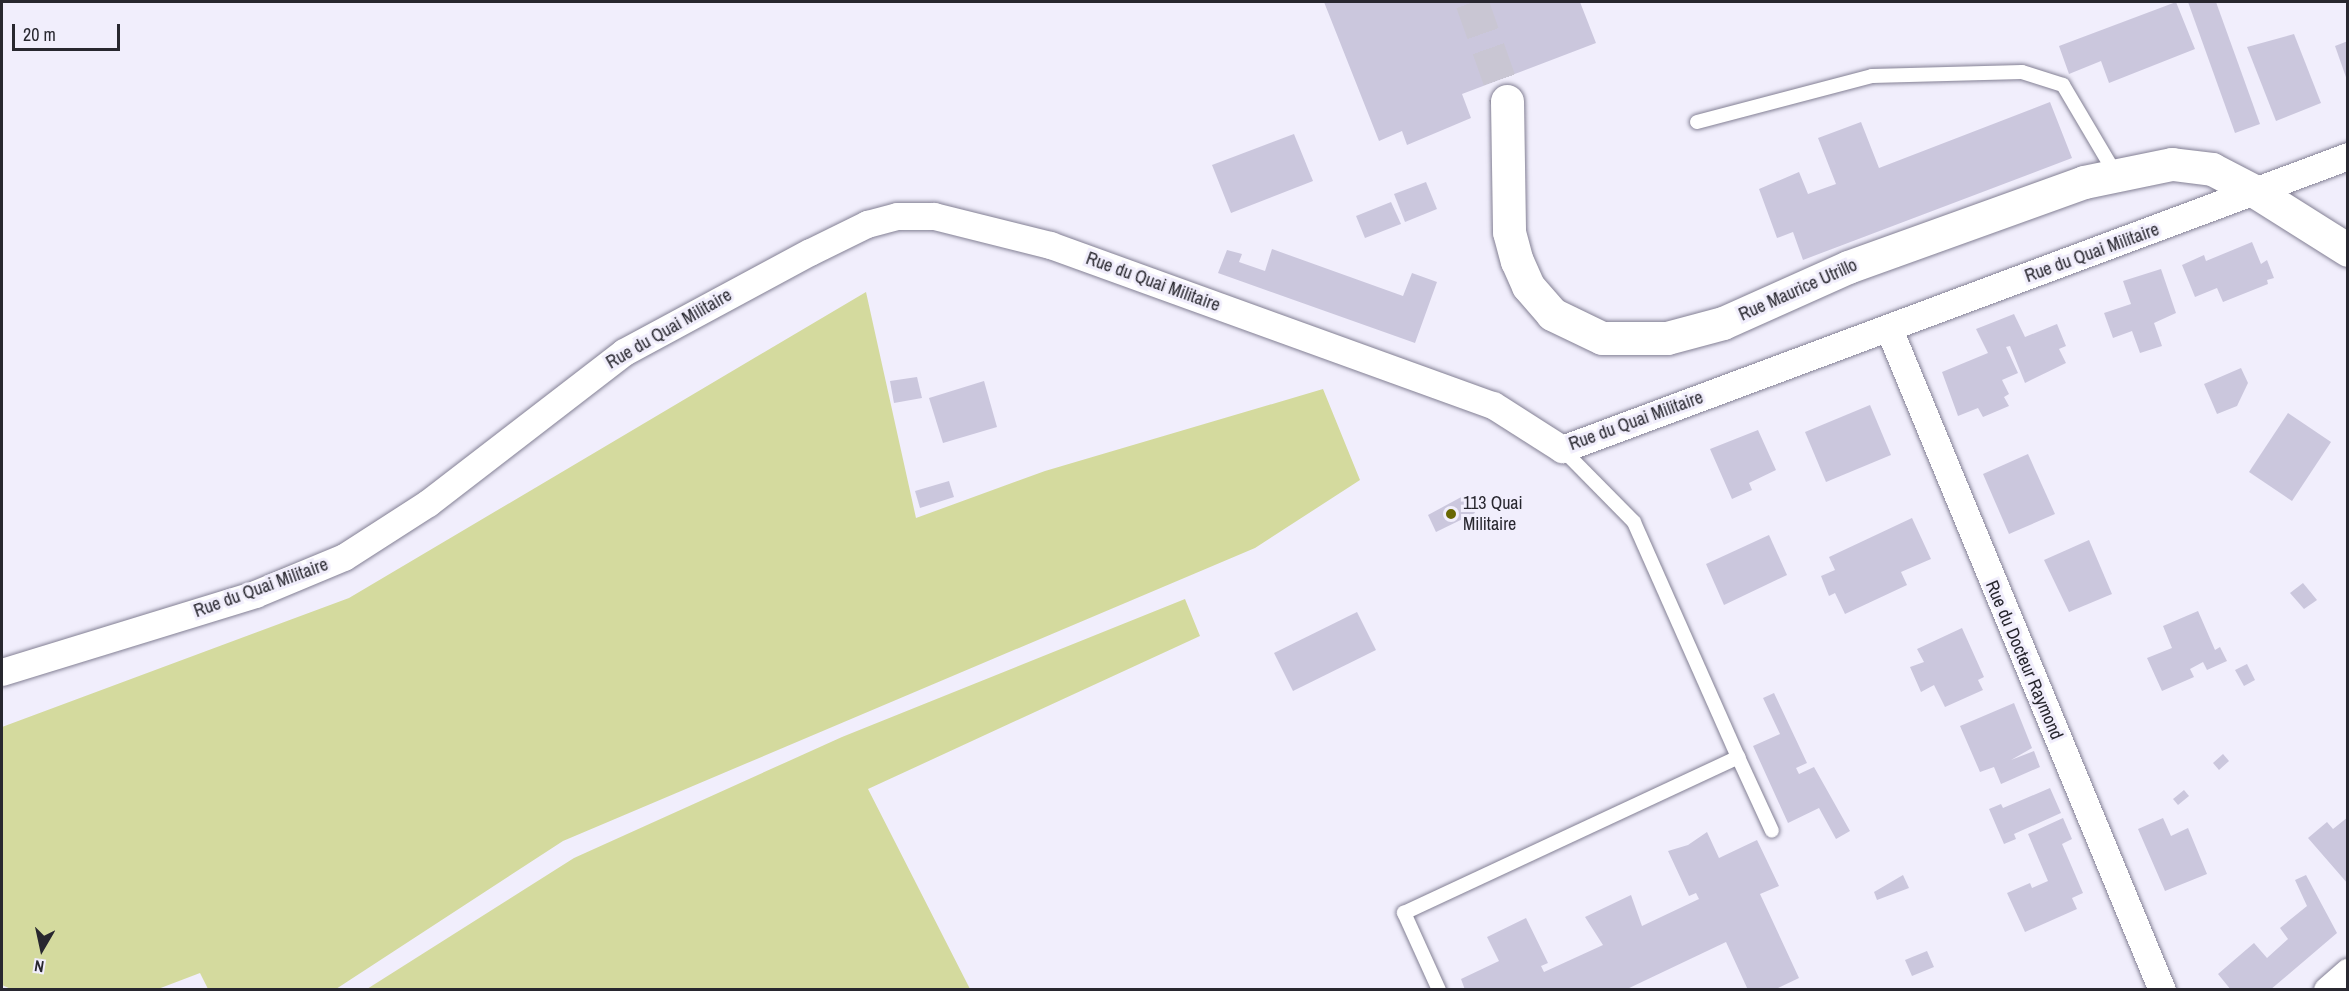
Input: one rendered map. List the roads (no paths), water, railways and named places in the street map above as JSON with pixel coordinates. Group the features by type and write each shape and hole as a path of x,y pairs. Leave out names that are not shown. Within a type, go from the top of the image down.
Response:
{"street":[{"name":"Rue Maurice Utrillo","path":"1507,101 1509,232 1517,261 1528,286 1552,314 1602,338 1667,338 1723,323 1848,267 2115,173 2172,164 2212,169 2256,192 2348,250"},
{"name":"Rue du Quai Militaire","path":"2,672 255,594 344,557 428,503 624,352 810,252 867,224 897,216 934,216 1050,245 1493,405 1562,449 2348,156"},
{"name":"Rue du Docteur Raymond","path":"1888,329 2162,990"},
{"path":"2327,990 2348,972"}],"lane":[{"path":"1697,122 1872,76 2022,72 2063,85 2115,173"},
{"path":"1562,449 1634,522 1772,831"},
{"path":"1439,990 1404,913 1738,757"}],"tunnel":[{"path":"1472,2 1507,101"}],"place":[{"name":"113 Quai Militaire","path":"1451,514"}]}
